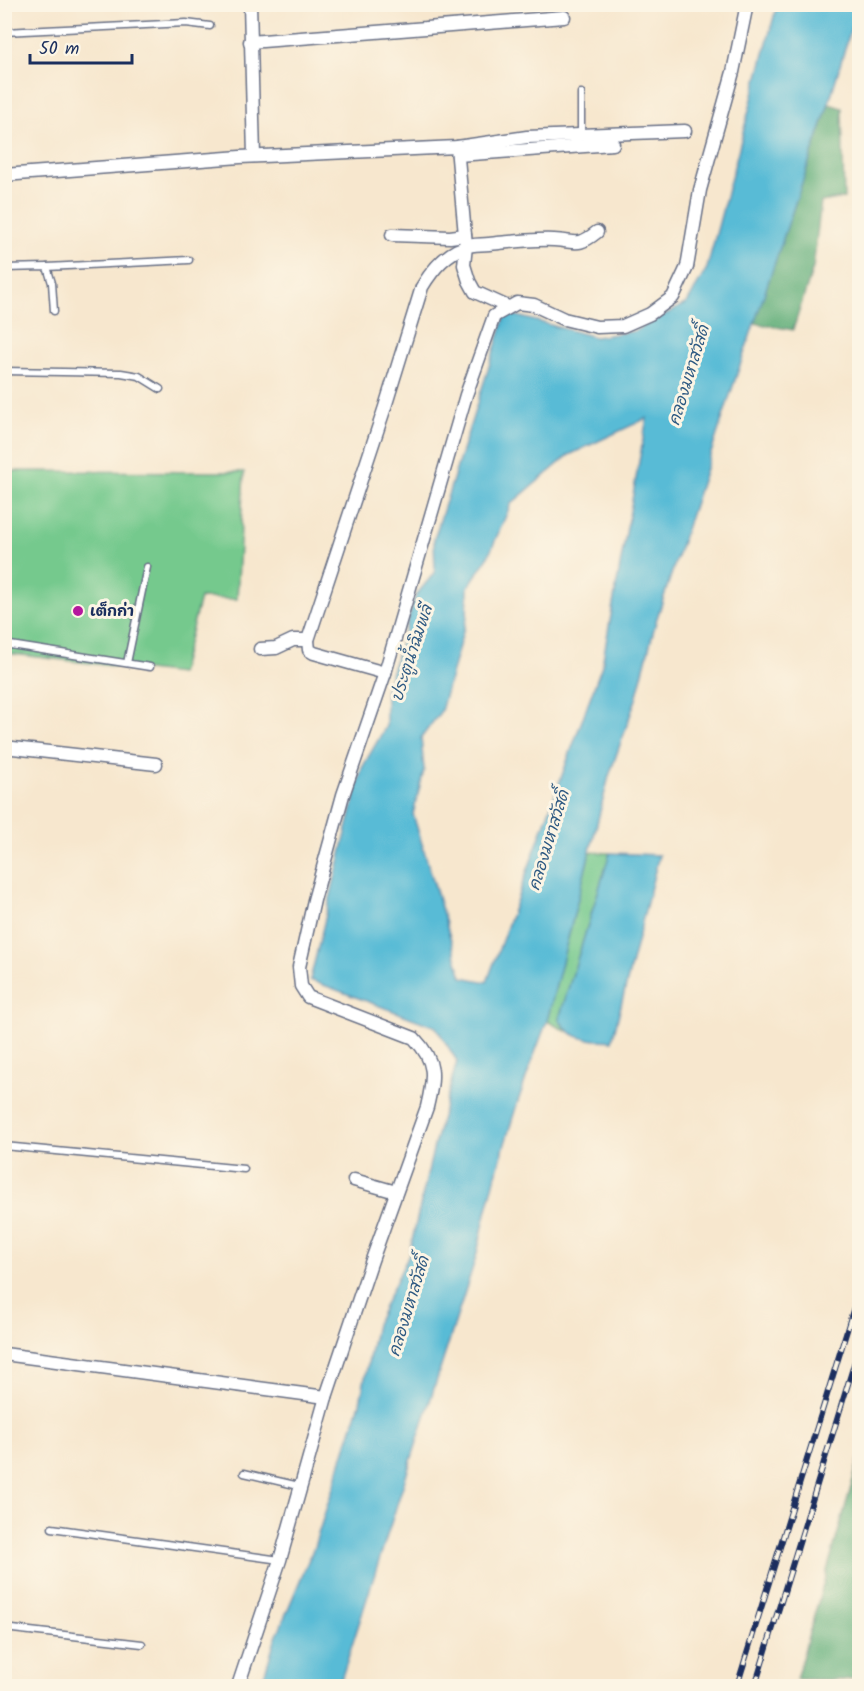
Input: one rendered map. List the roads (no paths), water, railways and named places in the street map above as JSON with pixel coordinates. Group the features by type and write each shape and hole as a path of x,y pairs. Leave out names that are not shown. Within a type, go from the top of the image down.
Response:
{"street":[{"path":"250,4 254,156"},
{"path":"238,1686 280,1560 299,1486 326,1397 427,1107 433,1081 432,1066 426,1051 414,1038 308,997 301,986 300,967 314,900 343,795 385,673 466,395 494,316 517,303 534,305 564,319 597,327 623,326 650,314 673,297 687,267 700,190 733,72 747,4"},
{"path":"250,42 564,17"},
{"path":"458,151 527,137 685,131"},
{"path":"4,175 254,156 458,151 613,144"},
{"path":"458,151 466,241 464,265 469,281 475,292 508,307"},
{"path":"392,235 450,237 466,241 555,240 572,244 585,241 597,232"},
{"path":"385,673 314,653 309,650 308,640 422,287 429,274 440,262 466,241"},
{"path":"260,649 276,648 293,640 308,640"},
{"path":"4,747 156,764"},
{"path":"354,1180 396,1192"},
{"path":"4,1354 326,1397"}],"lane":[{"path":"4,32 186,23 210,26"},
{"path":"581,93 581,135"},
{"path":"4,268 189,260"},
{"path":"47,267 52,283 54,311"},
{"path":"4,371 121,372 139,376 160,389"},
{"path":"127,663 147,567"},
{"path":"4,644 150,668"},
{"path":"4,1146 244,1169"},
{"path":"244,1473 299,1486"},
{"path":"52,1528 280,1560"},
{"path":"4,1628 142,1644"}],"water":[{"path":"777,5 858,5 827,109 656,621 636,699 609,776 547,1021 516,1108 498,1167 476,1257 339,1686 261,1686 275,1640 314,1547 360,1403 376,1324 409,1254 433,1150 457,1061 436,1027 310,980 362,768 386,726 386,690 416,595 435,572 434,539 506,313 595,337 635,331 687,303 707,268","holes":["647,418 602,665 487,982 462,977 413,814 424,770 421,738 441,711 467,617 468,587 488,557 511,504 569,455"]},
{"path":"610,853 659,855 612,1041 575,1036 559,1019"}],"railway":[{"path":"737,1686 860,1288"},
{"path":"755,1686 860,1345"}],"place":[{"name":"เต็กก่า","path":"78,611"}],"water label":[{"name":"คลองมหาสวัสดิ์","path":"688,375"},
{"name":"ประตูน้ำฉิมพลี","path":"411,653"},
{"name":"คลองมหาสวัสดิ์","path":"548,840"},
{"name":"คลองมหาสวัสดิ์","path":"408,1306"}]}
